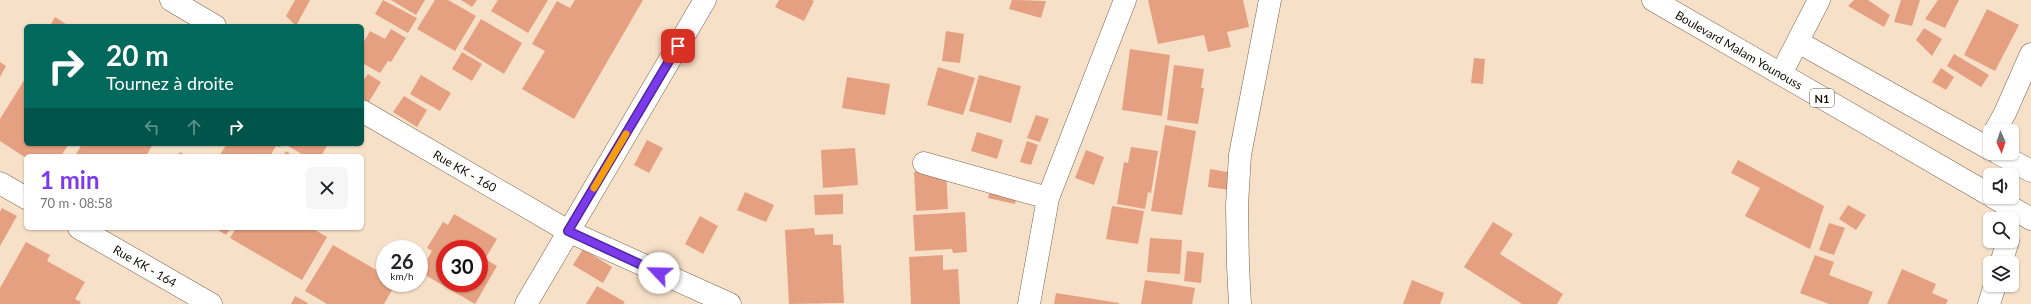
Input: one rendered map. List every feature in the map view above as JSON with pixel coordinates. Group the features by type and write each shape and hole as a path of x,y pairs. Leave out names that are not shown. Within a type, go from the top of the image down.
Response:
{"street":[{"path":"170,0 212,24"},
{"path":"1029,304 1048,198 1125,0"},
{"path":"1240,304 1237,205 1240,155 1270,0"},
{"name":"Boulevard Malam Younouss","path":"1653,0 1983,191"},
{"path":"1781,74 1818,0"},
{"path":"526,304 699,2"},
{"path":"1798,42 1983,139"},
{"path":"2000,124 2031,54"},
{"name":"Rue KK - 160","path":"364,112 568,231 730,304"},
{"path":"2015,160 2031,171"},
{"path":"924,163 1048,198"},
{"path":"0,183 24,197"},
{"path":"2001,204 2021,221"},
{"name":"Rue KK - 164","path":"82,230 211,304"},
{"path":"1989,304 1993,292"}],"building":[{"path":"295,0 310,0 297,24 294,24 286,16"},
{"path":"383,0 417,18 408,33 375,14"},
{"path":"391,0 425,0 416,15"},
{"path":"435,0 448,0 476,16 455,51 417,29"},
{"path":"461,0 477,0 472,7"},
{"path":"498,0 548,0 528,33 491,11"},
{"path":"575,0 643,0 574,119 522,89 545,51 532,44 557,1 570,8"},
{"path":"779,0 814,1 804,21 775,7"},
{"path":"1012,0 1046,1 1041,18 1009,9"},
{"path":"1148,0 1243,0 1249,27 1227,32 1231,47 1208,52 1204,35 1158,44"},
{"path":"1854,0 1868,0 1890,15 1884,27 1848,6"},
{"path":"1901,0 1920,0 1912,26 1894,22"},
{"path":"1938,0 1959,0 1945,28 1925,19"},
{"path":"1987,9 2019,25 1995,71 1964,55"},
{"path":"55,17 66,24 51,24"},
{"path":"481,19 522,43 504,74 463,49"},
{"path":"1924,28 1942,39 1932,56 1916,40"},
{"path":"391,29 406,38 391,62 388,61 380,73 364,64 364,42 370,31 385,39"},
{"path":"946,31 964,34 960,63 942,61"},
{"path":"1130,49 1170,55 1162,116 1122,110"},
{"path":"462,52 482,64 472,81 452,69"},
{"path":"1954,54 1989,75 1981,87 1947,66"},
{"path":"1474,58 1485,59 1483,84 1471,83"},
{"path":"0,62 6,66 0,77"},
{"path":"1174,65 1204,69 1201,88 1204,88 1198,124 1167,120"},
{"path":"938,67 975,78 963,115 927,105"},
{"path":"1941,68 1954,77 1946,90 1932,82"},
{"path":"368,74 381,82 367,105 364,103 364,79"},
{"path":"421,75 451,93 440,111 410,94"},
{"path":"979,75 1021,86 1011,123 969,111"},
{"path":"847,77 890,84 885,115 842,108"},
{"path":"24,80 24,146 68,146 62,154 24,154 24,157 0,141 0,119"},
{"path":"404,96 427,110 417,127 393,112"},
{"path":"1036,115 1049,119 1040,142 1027,138"},
{"path":"1165,125 1196,131 1182,215 1151,211"},
{"path":"977,132 1003,140 997,159 971,151"},
{"path":"647,140 663,148 649,173 634,165"},
{"path":"1027,141 1038,145 1031,165 1020,162"},
{"path":"81,146 152,146 147,154 76,154"},
{"path":"226,146 276,146 271,154 220,154"},
{"path":"288,146 327,146 322,154 302,154"},
{"path":"1131,147 1158,151 1151,193 1148,192 1145,209 1117,204 1124,162 1128,163"},
{"path":"855,148 858,185 823,188 821,150"},
{"path":"1086,150 1104,157 1094,185 1075,178"},
{"path":"1738,160 1824,206 1810,249 1745,216 1760,188 1731,173"},
{"path":"1210,169 1233,173 1230,190 1208,187"},
{"path":"946,170 948,209 916,211 914,172"},
{"path":"991,187 1017,193 1015,204 988,198"},
{"path":"745,192 774,205 766,222 737,210"},
{"path":"843,194 843,214 815,215 814,195"},
{"path":"1848,205 1866,215 1856,230 1839,219"},
{"path":"1112,206 1144,211 1138,244 1106,239"},
{"path":"2,208 17,216 0,246 0,212"},
{"path":"965,212 967,252 953,253 952,249 915,251 913,215"},
{"path":"454,214 497,239 488,254 488,240 436,240 436,281 428,277 428,258 432,251 428,249 428,246 443,222 448,225"},
{"path":"700,216 718,226 703,254 685,244"},
{"path":"1493,222 1513,234 1500,254 1563,294 1557,304 1522,304 1464,267"},
{"path":"1829,223 1845,228 1834,255 1819,250"},
{"path":"814,228 815,235 833,234 833,245 841,245 844,303 789,304 785,230"},
{"path":"218,230 230,230 226,235"},
{"path":"235,230 315,230 327,237 302,280 230,238"},
{"path":"1150,238 1182,240 1180,274 1147,272"},
{"path":"26,242 50,255 47,261 85,282 75,299 81,302 80,304 0,304 0,288"},
{"path":"333,245 376,270 376,292 391,292 384,304 327,304 305,291"},
{"path":"583,249 612,267 603,283 573,265"},
{"path":"1187,251 1204,253 1201,283 1184,281"},
{"path":"943,255 943,270 958,269 960,304 911,304 909,257"},
{"path":"1815,255 1834,262 1829,275 1873,292 1868,304 1829,304 1800,293"},
{"path":"488,261 497,266 488,282"},
{"path":"1902,269 1936,284 1932,293 1948,300 1946,304 1887,304"},
{"path":"1145,280 1195,288 1192,304 1141,304"},
{"path":"1412,280 1444,293 1440,304 1403,304"},
{"path":"597,286 625,302 623,304 586,304"},
{"path":"454,292 482,292 475,304"},
{"path":"1056,293 1119,303 1119,304 1054,304"},
{"path":"295,296 308,303 291,304"}],"slow traffic":[{"path":"594,188 626,134"}],"route":[{"path":"659,273 568,231 678,46"}]}
